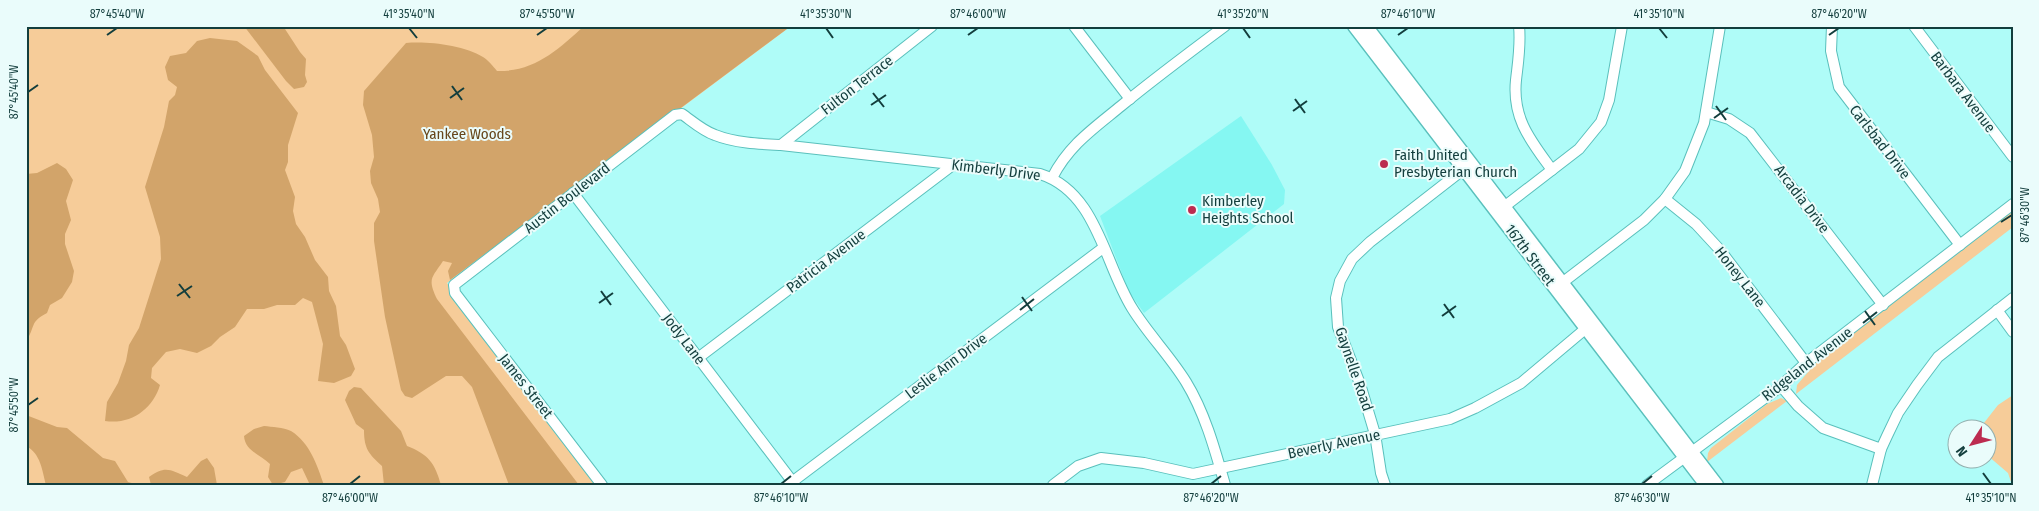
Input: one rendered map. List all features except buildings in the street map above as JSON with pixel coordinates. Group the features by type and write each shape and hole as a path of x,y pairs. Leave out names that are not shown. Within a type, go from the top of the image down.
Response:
{"main road":[{"name":"167th Street","path":"1354,26 1468,166"},
{"name":"167th Street","path":"1366,26 1468,166 1559,286 1688,454 1717,485"},
{"name":"167th Street","path":"1688,454 1706,485"}],"street":[{"name":"Fulton Terrace","path":"781,145 932,26"},
{"path":"1074,26 1130,99"},
{"path":"1052,178 1061,160 1076,143 1225,26"},
{"path":"1519,26 1520,42 1515,90 1519,114 1527,135 1552,170"},
{"path":"1501,210 1587,142 1604,116 1610,100 1622,26"},
{"path":"1559,286 1644,220 1665,199 1684,171 1699,140 1706,112 1720,26"},
{"name":"Carlsbad Drive","path":"1832,26 1830,51 1839,87 1960,245"},
{"name":"Barbara Avenue","path":"1914,26 2013,157"},
{"name":"Arcadia Drive","path":"1706,112 1729,119 1750,133 1883,305"},
{"name":"Kimberly Drive","path":"682,114 713,135 723,138 759,144 1040,174 1052,178 1069,190 1082,204 1092,220 1116,280 1132,309 1186,382 1194,396 1201,411 1225,485"},
{"name":"Austin Boulevard","path":"454,285 675,115 682,114"},
{"name":"Patricia Avenue","path":"698,358 954,164"},
{"name":"Gaynelle Road","path":"1386,485 1375,434 1360,384 1338,327 1336,298 1340,281 1352,259 1370,242 1468,166"},
{"name":"Jody Lane","path":"573,193 792,484"},
{"name":"Honey Lane","path":"1665,199 1696,224 1720,250 1806,363"},
{"name":"Ridgeland Avenue","path":"1647,485 1781,386 1806,363 2013,204"},
{"name":"Leslie Ann Drive","path":"792,484 1103,248"},
{"name":"James Street","path":"454,285 455,293 602,485"},
{"path":"1872,485 1881,449 1898,413 1938,357 2013,298"},
{"path":"1997,310 2013,332"},
{"name":"Beverly Avenue","path":"1054,485 1078,466 1101,458 1144,463 1193,474 1450,418 1475,408 1521,383 1590,326"},
{"path":"1781,386 1798,406 1823,428 1881,449"}],"shaded area":[{"name":"Kimberley Heights School","path":"1241,116 1272,165 1285,190 1284,204 1144,313 1129,292 1100,216"}],"green space":[{"path":"26,26 791,26 447,283 600,485 26,485"},
{"path":"244,26 286,26 285,29 306,59 305,75 307,82 304,87 294,89 286,81"},
{"name":"Yankee Woods","path":"584,26 791,26 450,280 448,271 452,263 443,261 432,278 432,287 437,299 579,485 509,485 472,387 462,376 446,376 412,398 405,396 401,390 385,317 374,241 374,223 380,212 378,199 371,183 370,171 374,157 372,135 363,105 364,91 406,43 435,43 466,49 489,61 497,71 510,70 523,68 545,58"},
{"path":"210,38 237,41 258,56 265,70 298,113 288,145 288,162 285,170 295,197 293,211 296,224 305,237 315,260 328,277 329,291 336,306 340,336 346,345 355,369 351,376 334,383 318,381 323,344 312,302 303,298 295,305 247,309 235,327 211,346 197,353 180,349 166,352 152,368 151,378 160,385 157,394 146,408 132,418 115,422 105,421 107,402 118,383 126,361 129,345 139,328 161,259 160,237 145,187 164,127 169,101 175,95 177,87 168,80 165,67 170,56 186,53 197,41"},
{"path":"57,163 66,169 73,180 66,201 71,220 65,234 65,244 74,271 72,282 62,298 50,305 47,313 35,322 26,341 26,174 37,173"},
{"path":"2013,211 2013,227 1796,394 1797,385 1819,359"},
{"path":"354,387 361,388 401,431 407,446 420,452 430,460 441,485 384,485 382,466 368,451 364,430 356,424 345,400 349,391"},
{"path":"2013,395 2013,485 2008,473 1996,463 1996,418 1988,418 1998,405"},
{"path":"1781,398 1787,401 1707,462 1708,453 1711,448 1767,404"},
{"path":"26,415 57,427 67,428 103,458 115,461 128,482 139,485 46,485 38,458 26,446"},
{"path":"264,426 285,429 298,436 312,455 324,485 310,485 302,468 291,472 285,482 273,485 268,477 270,464 250,449 244,436 254,429"},
{"path":"207,458 214,468 217,485 151,485 149,477 159,471 168,470 187,477 201,461"}],"place":[{"name":"Faith United Presbyterian Church","path":"1384,164"},
{"name":"Kimberley Heights School","path":"1192,210"}]}
